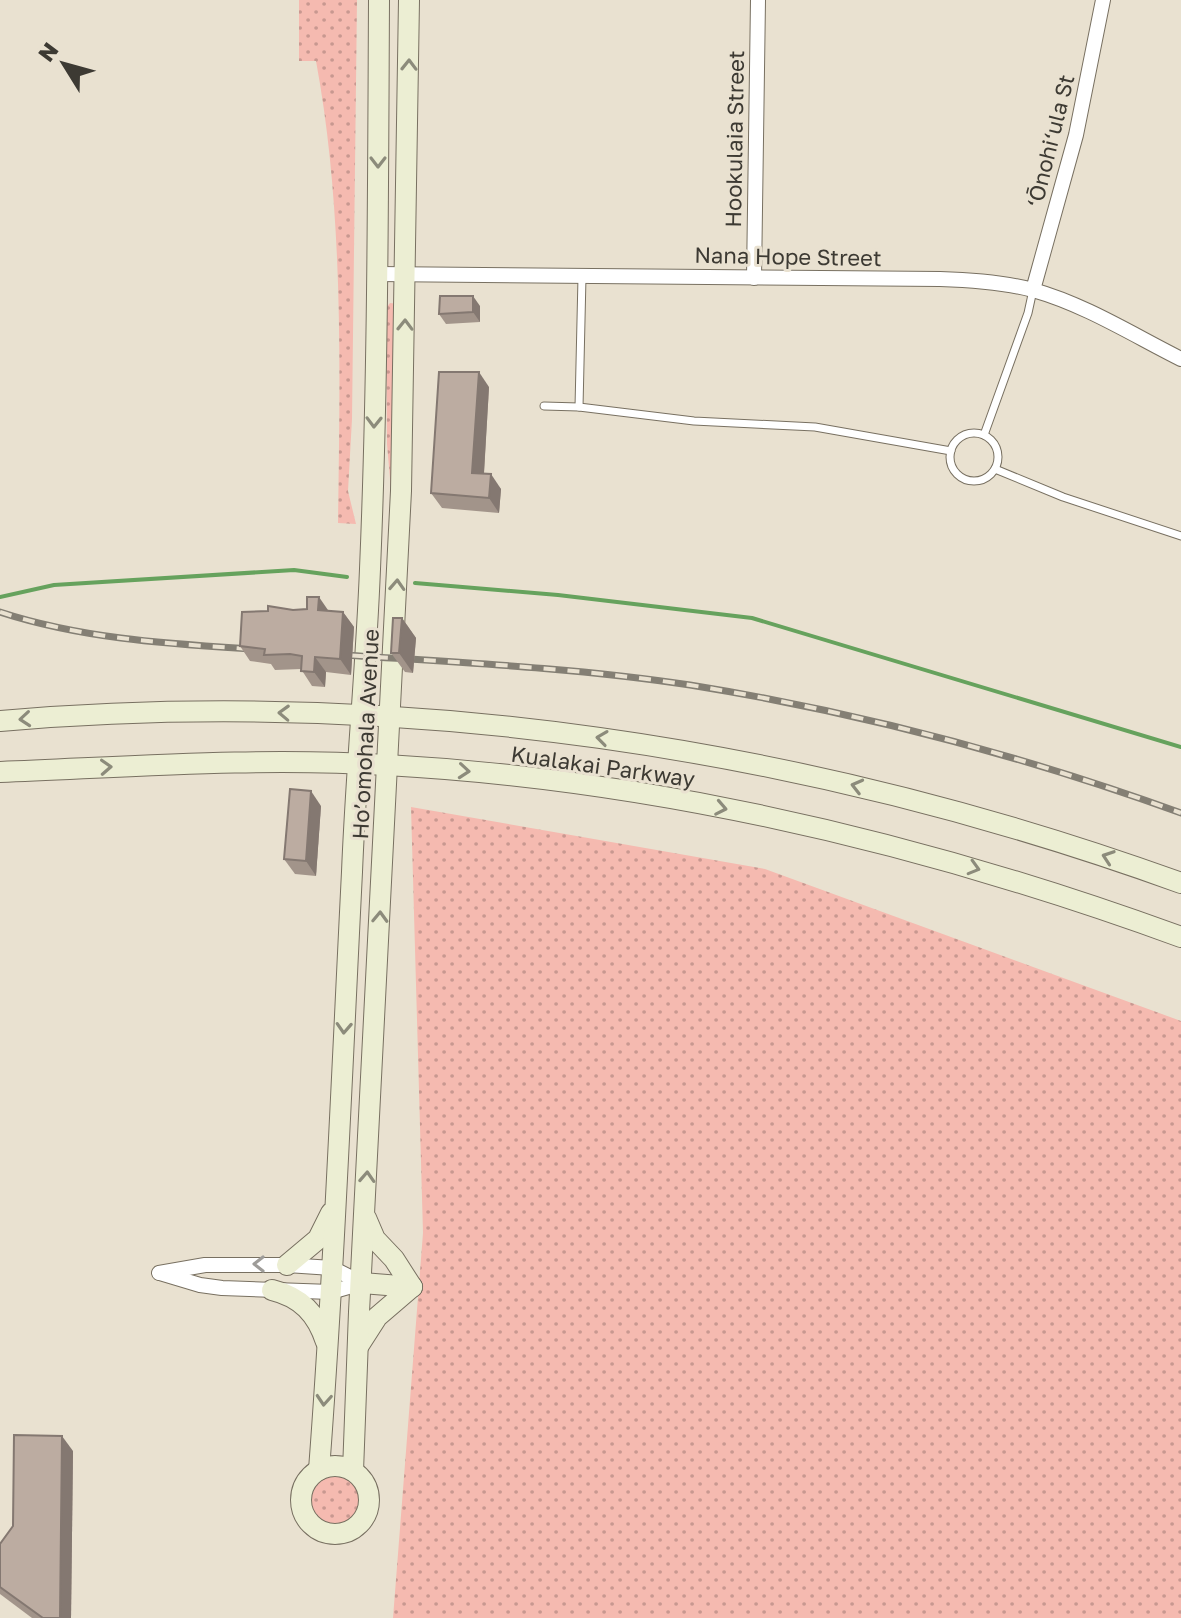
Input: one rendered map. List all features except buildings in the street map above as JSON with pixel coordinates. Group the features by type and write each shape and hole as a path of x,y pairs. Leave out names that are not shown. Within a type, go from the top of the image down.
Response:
{"main road":[{"name":"Ho’omohala Avenue","path":"379,0 370,566 319,1470 303,1487 300,1498 301,1509 313,1527 334,1535 355,1528 367,1510 369,1499 367,1488 353,1471 401,491 409,0"},
{"name":"Kualakai Parkway","path":"0,721 217,710 389,718 593,737 796,771 969,814 1069,844 1181,883"},
{"name":"Kualakai Parkway","path":"0,772 163,765 358,764 502,775 614,788 791,822 943,859 1089,903 1181,937"},
{"path":"287,1265 318,1239 335,1201"},
{"path":"365,1212 375,1239 394,1259 412,1287"},
{"path":"362,1283 412,1287"},
{"path":"358,1347 377,1317 412,1287"},
{"path":"272,1290 294,1297 308,1309 318,1323 328,1348"},
{"path":"319,1470 331,1466 353,1471"}],"street":[{"name":"Hookulaia Street","path":"754,278 758,0"},
{"name":"‘Ōnohi‘ula St","path":"1033,290 1076,135 1103,0"},
{"name":"Nana Hope Street","path":"377,274 968,280 1033,290 1097,315 1181,359"},
{"path":"205,1265 287,1265 332,1268 362,1283 331,1292 272,1290 200,1285 159,1273 205,1265"}],"lane":[{"path":"579,407 582,277"},
{"path":"984,435 1028,313 1033,290"},
{"path":"544,406 579,407 694,421 815,427 951,451"},
{"path":"976,433 984,435 996,446 995,469 977,481 962,478 952,467 951,451 960,437 976,433"},
{"path":"995,469 1063,497 1181,536"}],"shaded area":[{"path":"299,0 357,0 352,419 348,491 356,524 338,523 338,292 332,175 316,61 299,61"},
{"path":"390,303 399,304 396,489 391,490 387,444 386,308"},
{"path":"411,807 765,869 1181,1021 1181,1618 393,1618 423,1233"},
{"path":"335,1471 355,1480 364,1500 355,1520 335,1529 315,1520 306,1500 315,1480"}],"waterway":[{"path":"0,597 54,585 294,570 347,577"},
{"path":"415,583 558,595 752,618 1181,747"}],"railway":[{"path":"0,612 98,635 265,650"},
{"path":"328,654 600,674 753,696 938,737 1060,772 1181,813"}]}
